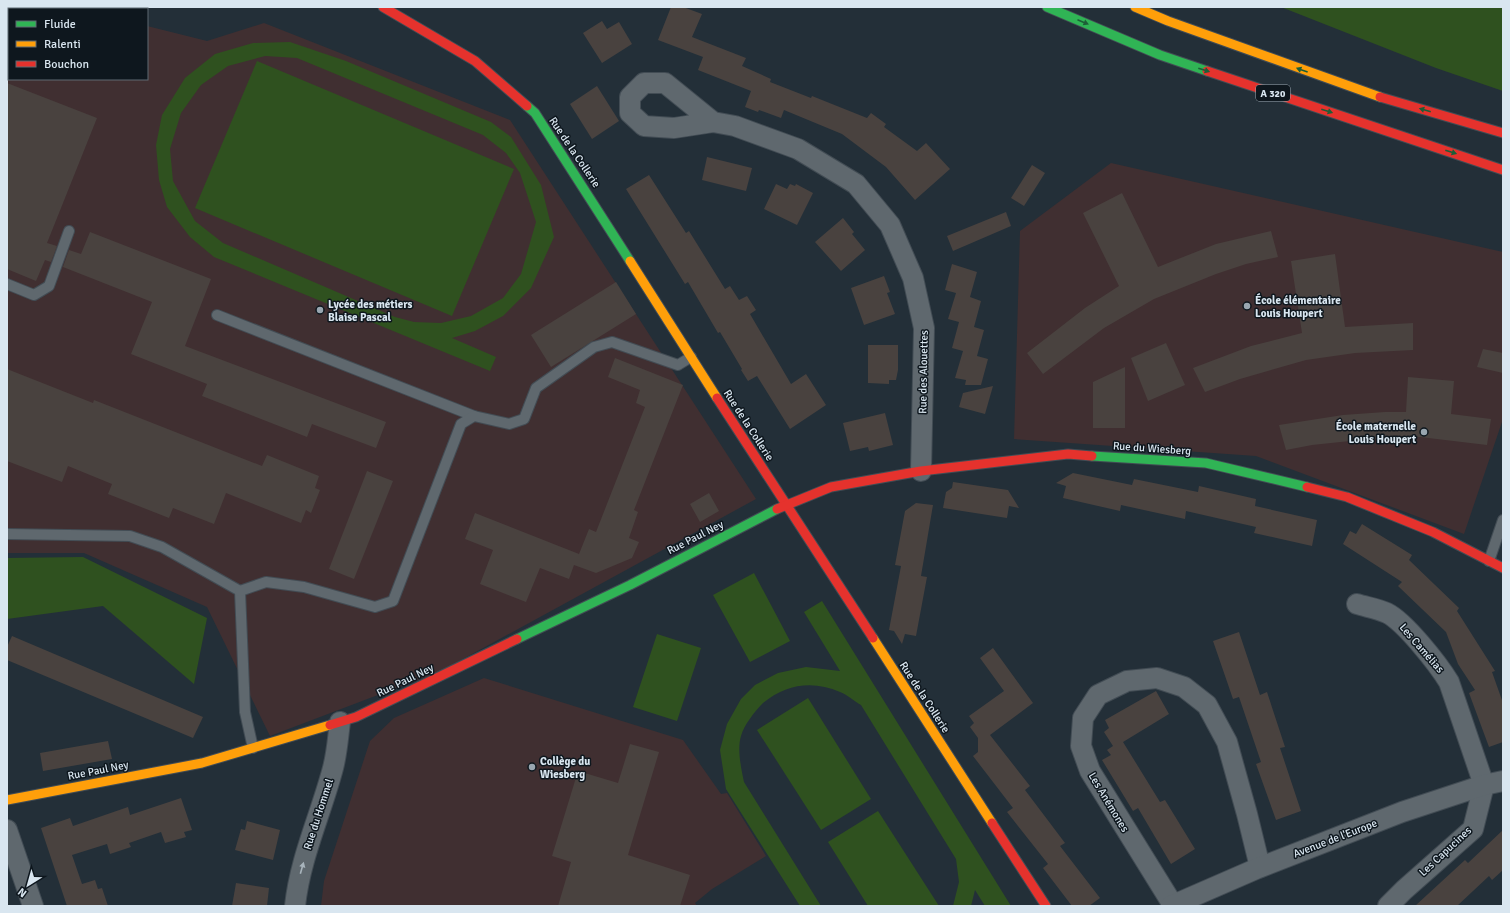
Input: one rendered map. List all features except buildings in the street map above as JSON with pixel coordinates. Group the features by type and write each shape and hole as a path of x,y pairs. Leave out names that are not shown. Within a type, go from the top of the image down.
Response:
{"main road":[{"name":"Rue de la Collerie","path":"384,7 476,61 535,113 578,176 691,357 1046,906"},
{"name":"A 320","path":"1047,7 1160,55 1503,170"},
{"path":"1135,7 1168,21 1365,92 1503,133"},
{"path":"1142,7 1168,21"},
{"name":"Rue du Wiesberg","path":"786,504 831,487 921,470 1068,454 1206,463 1347,497 1433,532 1503,568"},
{"name":"Rue Paul Ney","path":"7,800 202,763 356,718 630,585 786,504"}],"street":[{"name":"Rue des Alouettes","path":"713,122 735,126 798,149 856,184 890,225 913,278 924,328 921,470"},
{"name":"Les Camélias","path":"1357,604 1387,614 1402,624 1443,672 1449,682 1494,783"},
{"name":"Les Anémones","path":"1172,906 1090,770 1082,746 1083,718 1098,695 1127,681 1157,678 1184,687 1207,705 1227,742 1260,867"},
{"name":"Rue du Hommel","path":"295,906 297,887 334,766 340,722"},
{"name":"Avenue de l'Europe","path":"1172,906 1260,867 1402,812 1494,783"},
{"name":"Les Capucines","path":"1388,906 1472,829 1494,783"},
{"path":"7,830 33,906"}],"lane":[{"path":"7,284 34,295 49,286 69,231"},
{"path":"217,315 474,416 509,424 524,419 536,388 594,347 612,342 678,365 691,357"},
{"path":"240,592 266,582 304,587 375,607 393,601 460,424 474,416"},
{"path":"1489,560 1503,520"},
{"path":"7,534 130,536 162,547 240,592"},
{"path":"240,592 245,712 253,748"}],"shaded area":[{"name":"Lycée des métiers Blaise Pascal","path":"7,7 77,8 8,8 8,80 148,80 148,26 207,41 264,23 510,120 756,499 441,671 270,736 207,607 84,553 7,553"},
{"path":"1111,163 1503,252 1503,419 1464,534 1256,456 1014,439 1020,231"},
{"name":"Collège du Wiesberg","path":"484,678 683,740 721,794 727,793 766,856 712,889 695,903 697,906 321,906 324,881 370,741 394,718"}],"green space":[{"path":"1281,7 1503,7 1503,91 1436,68"},
{"path":"290,42 346,61 491,122 511,137 541,185 554,237 531,288 503,316 475,331 452,338 496,357 490,371 214,257 190,237 167,207 159,180 156,145 162,115 185,78 215,54 253,43","holes":["265,56 297,58 483,135 506,153 520,173 536,222 521,274 503,298 471,316 441,323 414,322 395,317 223,243 195,221 173,181 170,149 181,113 201,85 228,66"]},
{"path":"257,61 514,169 452,316 195,208"},
{"path":"83,557 207,618 194,684 103,606 7,619 7,558"},
{"path":"754,573 790,641 750,662 713,595"},
{"path":"822,601 1011,906 985,906 975,890 971,906 953,906 959,882 956,859 861,705 840,692 830,688 810,685 790,688 781,692 763,703 753,714 742,732 739,747 744,782 821,906 800,906 726,789 720,750 727,724 741,699 755,685 778,673 806,667 840,671 804,612"},
{"path":"657,634 701,648 677,721 633,707"},
{"path":"808,698 871,799 821,830 757,730"},
{"path":"878,811 939,906 868,906 828,842"}],"traffic: fast":[{"path":"1047,7 1160,55 1207,71"},
{"path":"527,106 535,113 630,261"},
{"path":"1092,456 1206,463 1307,487"},
{"path":"517,639 630,585 777,509"}],"traffic: slow":[{"path":"1135,7 1168,21 1380,97"},
{"path":"630,261 717,398"},
{"path":"873,638 992,823"},
{"path":"7,800 202,763 330,725"}],"traffic: jam":[{"path":"383,7 475,61 527,106"},
{"path":"1207,71 1503,170"},
{"path":"1380,97 1503,133"},
{"path":"717,398 873,638"},
{"path":"777,509 831,487 921,471 1068,454 1092,456"},
{"path":"1307,487 1347,497 1433,532 1503,568"},
{"path":"330,725 356,717 517,639"},
{"path":"992,823 1046,906"}],"place":[{"name":"École élémentaire Louis Houpert","path":"1247,306"},
{"name":"Lycée des métiers Blaise Pascal","path":"320,310"},
{"name":"École maternelle Louis Houpert","path":"1424,432"},
{"name":"Collège du Wiesberg","path":"532,767"}]}
